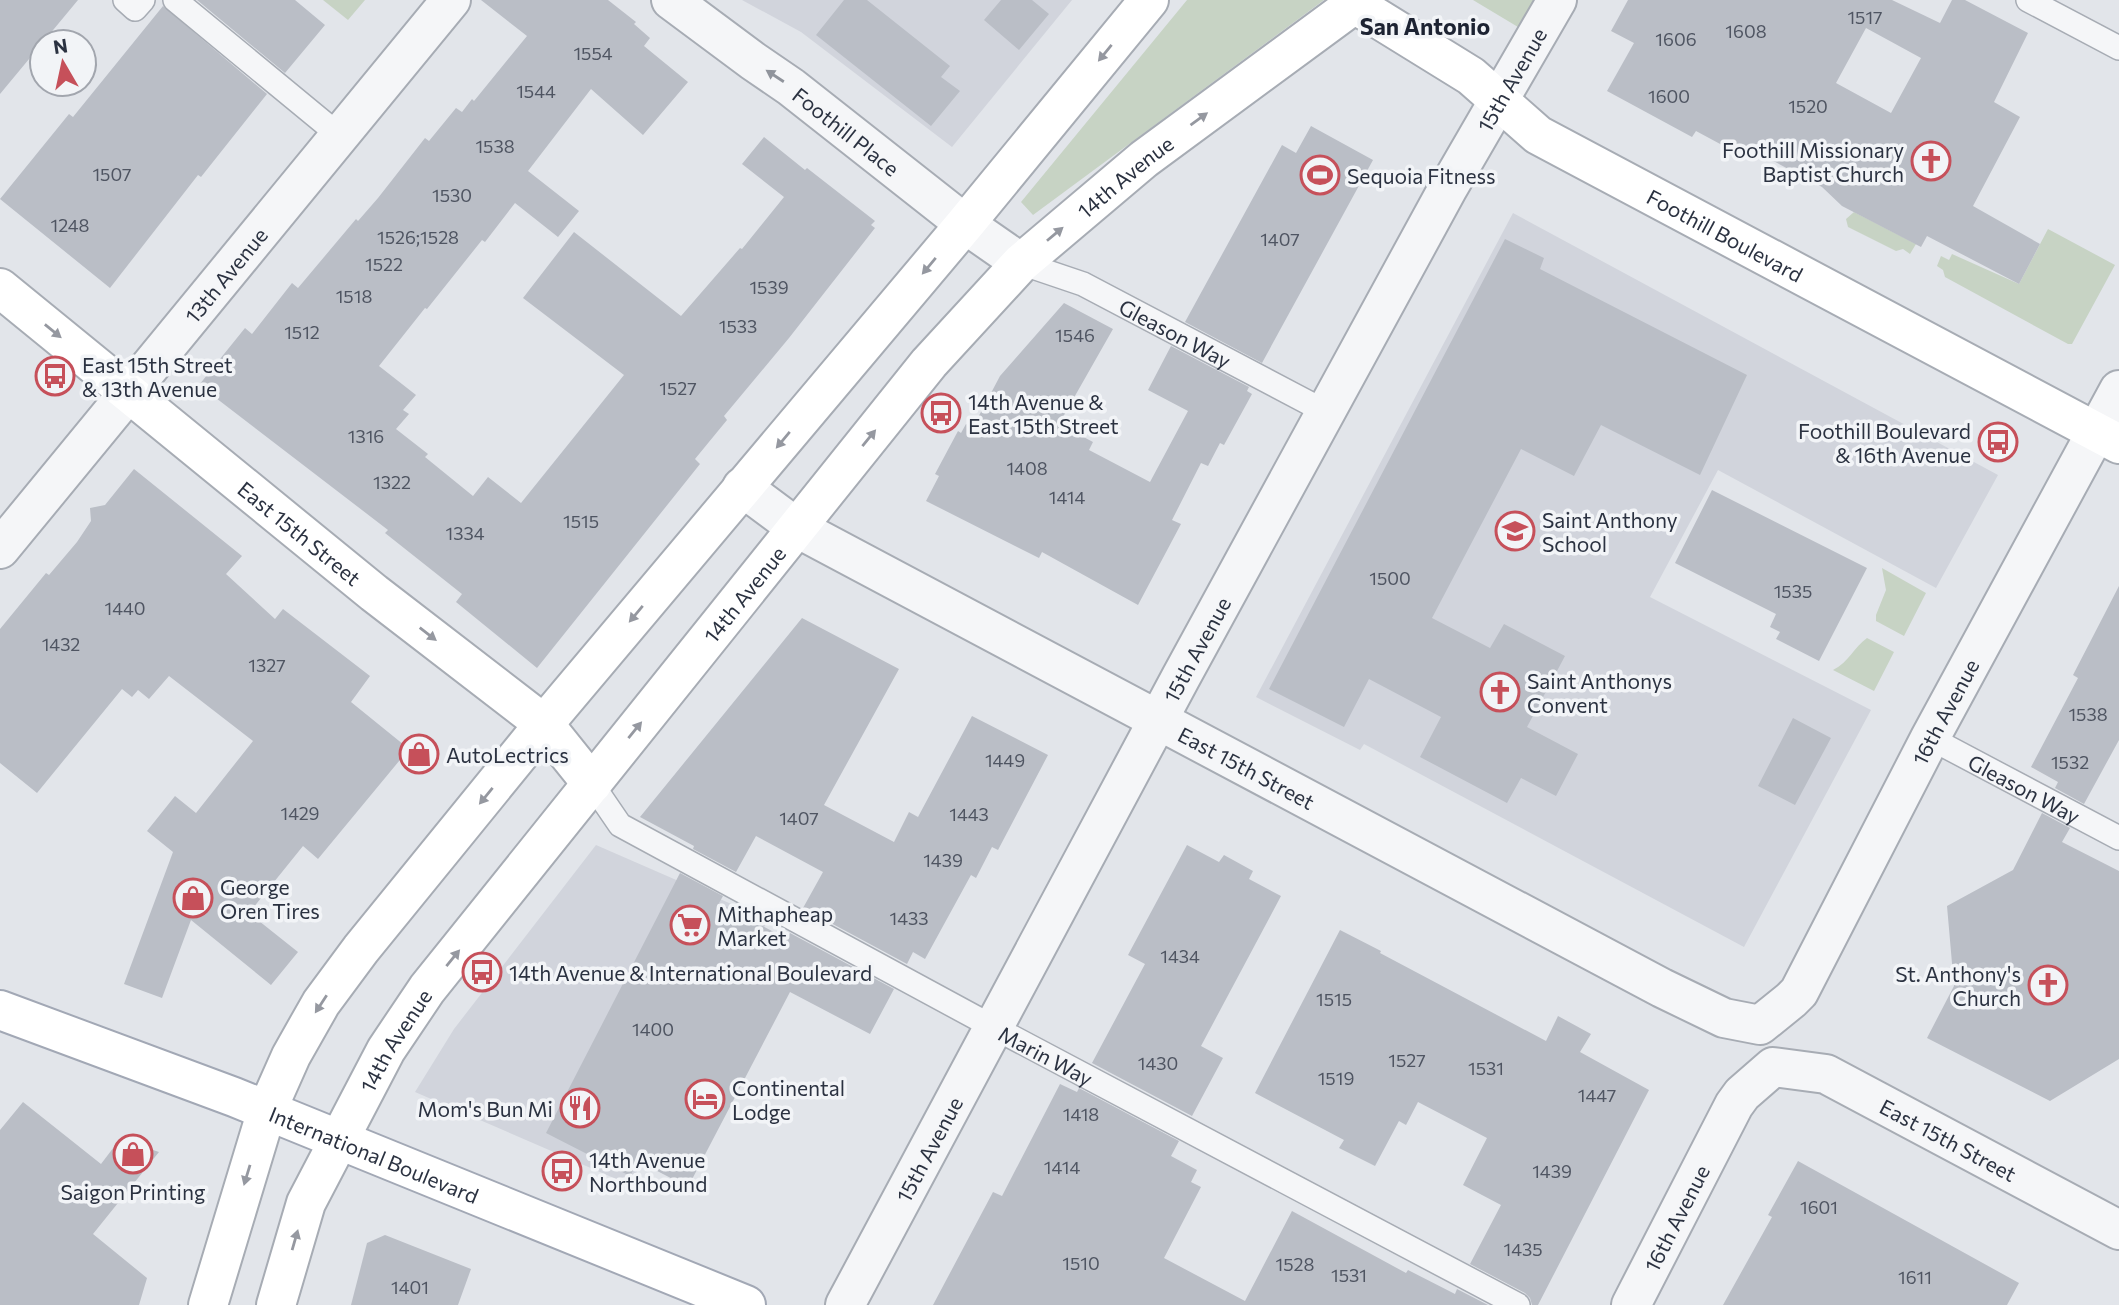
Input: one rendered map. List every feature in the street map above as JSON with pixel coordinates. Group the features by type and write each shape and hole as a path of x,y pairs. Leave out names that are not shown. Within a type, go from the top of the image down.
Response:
{"main road":[{"path":"208,1305 267,1110 291,1056 321,1003 361,949 544,724 1149,0"},
{"name":"Foothill Boulevard","path":"1354,1 1471,76 1538,135 2107,437"},
{"name":"14th Avenue","path":"276,1305 306,1203 386,1050 427,989 929,363 1020,262 1144,159 1354,1"},
{"name":"East 15th Street","path":"0,288 374,593 544,724 592,784"},
{"name":"International Boulevard","path":"0,1010 267,1110 746,1305"}],"street":[{"name":"13th Avenue","path":"0,549 451,0"},
{"name":"Foothill Place","path":"671,0 746,57 792,87 965,223 1020,262"},
{"name":"15th Avenue","path":"845,1305 1157,721 1452,182 1557,0"},
{"name":"16th Avenue","path":"1760,1025 1799,992 1930,738 2005,604 2107,437 2119,390"},
{"name":"East 15th Street","path":"743,487 797,528 1705,1011 1760,1025"},
{"name":"16th Avenue","path":"1631,1305 1734,1105 1742,1094 1773,1068"},
{"name":"East 15th Street","path":"1773,1068 1826,1074 2119,1230"}],"lane":[{"path":"125,0 135,9 143,0"},
{"path":"175,0 340,136"},
{"path":"2028,0 2119,48"},
{"name":"Gleason Way","path":"1020,262 1083,284 1326,412"},
{"name":"Gleason Way","path":"1930,738 2119,838"},
{"name":"Marin Way","path":"592,784 620,825 995,1028 1518,1305"}],"shaded area":[{"path":"742,0 1072,0 952,147 801,32"},
{"name":"Saint Anthony School","path":"1513,213 1998,475 1936,588 1718,470 1650,597 1871,710 1744,947 1364,744 1360,750 1256,697"},
{"path":"596,845 768,920 630,1185 415,1092 454,1029"}],"green space":[{"path":"323,0 365,0 348,20"},
{"path":"1187,0 1324,0 1033,215 1021,202"},
{"path":"1473,0 1537,0 1523,30"},
{"path":"1854,212 1916,244 1910,254 1903,249 1896,251 1848,227 1846,219"},
{"path":"2048,229 2115,265 2072,344 1945,277 1943,270 1937,266 1941,256 1949,260 1952,254 2019,284"},
{"path":"1882,568 1926,593 1904,636 1876,621 1886,590"},
{"path":"1867,638 1894,652 1874,691 1833,670"}],"building":[{"path":"0,0 78,0 55,28 28,28 28,60 0,94"},
{"path":"197,0 295,0 325,25 285,73"},
{"path":"481,0 608,0 636,22 634,24 650,38 644,46 688,82 643,135 591,89 528,171 579,211 558,237 515,203 379,366 416,395 403,410 409,414 396,429 428,454 425,457 473,496 488,477 521,503 624,375 523,298 574,232 681,316 740,248 742,249 784,197 742,164 764,137 875,221 871,225 875,228 724,416 727,420 695,459 700,464 537,668 456,602 462,594 385,533 388,530 199,385 245,328 252,334 292,283 298,288 356,219 358,221 378,198 425,138 429,141 456,108 462,112 472,99 474,101 527,36"},
{"path":"844,0 867,0 950,66 941,77 960,91 931,126 816,35"},
{"path":"1001,0 1032,0 1049,14 1019,50 984,20"},
{"path":"1628,0 1892,0 1940,23 1952,0 1965,0 2028,33 1994,102 2020,117 1973,206 2040,244 2019,284 1927,236 1921,247 1842,206 1822,187 1753,150 1748,159 1696,131 1692,137 1607,91 1634,43 1611,31","holes":["1866,28 1921,58 1891,113 1836,83"]},
{"path":"163,6 267,94 201,177 198,175 110,288 0,199 69,114 73,117 88,98 98,98 98,86"},
{"path":"1311,126 1373,160 1262,363 1185,322 1282,145 1296,153"},
{"path":"1505,239 1544,258 1540,269 1747,375 1700,475 1601,425 1574,476 1521,449 1432,618 1490,648 1504,624 1565,656 1527,727 1578,754 1556,796 1521,778 1507,803 1420,757 1441,717 1369,679 1344,727 1269,689"},
{"path":"1064,303 1113,329 1059,424 1093,442 1089,450 1150,482 1188,411 1148,390 1171,346 1249,387 1247,391 1252,394 1224,445 1220,443 1208,466 1201,463 1172,520 1181,524 1138,605 1042,552 1039,558 926,501 939,476 935,474 958,431 961,433 966,424 973,427 1000,376"},
{"path":"134,469 242,556 226,574 275,619 283,609 370,676 351,702 409,749 318,859 303,846 249,913 298,952 271,985 191,920 162,998 124,984 173,852 147,831 175,796 196,813 253,741 169,676 149,699 138,690 132,697 122,689 37,793 0,763 0,629 46,573 49,575 77,542 91,521 90,508 105,505"},
{"path":"1712,490 1867,568 1819,661 1776,639 1780,632 1770,627 1776,614 1675,563"},
{"path":"2119,586 2119,740 2084,804 2055,788 2058,782 2031,767 2078,678 2073,675"},
{"path":"802,618 899,669 824,805 894,842 909,812 918,817 972,716 1048,755 998,850 992,847 976,878 971,875 925,959 913,952 907,964 803,908 823,872 756,836 736,872 640,817"},
{"path":"1793,718 1831,738 1795,805 1758,786"},
{"name":"St. Anthony's Church","path":"2042,813 2070,828 2062,842 2119,871 2119,1059 2050,1101 1927,1038 1954,986 1947,906 2013,870"},
{"path":"1187,845 1219,862 1224,855 1253,871 1249,879 1281,896 1201,1046 1223,1058 1192,1116 1092,1063 1145,964 1128,955"},
{"path":"680,873 723,896 719,903 787,939 790,933 894,989 870,1034 790,992 688,1187 638,1161 630,1176 546,1133"},
{"path":"1340,930 1546,1041 1558,1016 1591,1034 1580,1052 1649,1090 1538,1305 1532,1305 1525,1293 1470,1264 1501,1205 1463,1185 1487,1138 1418,1102 1406,1125 1399,1121 1375,1166 1339,1148 1344,1140 1255,1093"},
{"path":"1060,1084 1077,1092 1079,1088 1179,1141 1171,1156 1197,1170 1191,1182 1201,1187 1164,1258 1245,1301 1292,1211 1406,1273 1408,1270 1455,1294 1457,1289 1488,1305 933,1305 993,1192 1002,1196"},
{"path":"23,1102 101,1164 120,1139 159,1152 93,1234 147,1278 139,1305 0,1305 0,1130"},
{"path":"1798,1161 2019,1283 2007,1305 1723,1305 1772,1217 1768,1215"},
{"path":"385,1235 471,1269 458,1305 351,1305 367,1243"}],"place":[{"name":"Foothill Missionary Baptist Church","path":"1931,161"},
{"name":"Sequoia Fitness","path":"1320,175"},
{"name":"East 15th Street & 13th Avenue","path":"55,376"},
{"name":"14th Avenue & East 15th Street","path":"941,413"},
{"name":"Foothill Boulevard & 16th Avenue","path":"1998,442"},
{"name":"Saint Anthony School","path":"1515,531"},
{"name":"Saint Anthonys Convent","path":"1500,692"},
{"name":"AutoLectrics","path":"419,754"},
{"name":"George Oren Tires","path":"193,898"},
{"name":"Mithapheap Market","path":"690,925"},
{"name":"14th Avenue & International Boulevard","path":"482,972"},
{"name":"St. Anthony's Church","path":"2048,985"},
{"name":"Continental Lodge","path":"705,1099"},
{"name":"Mom's Bun Mi","path":"580,1108"},
{"name":"Saigon Printing","path":"133,1154"},
{"name":"14th Avenue Northbound","path":"562,1171"}],"district":[{"name":"San Antonio","path":"1425,26"}]}
